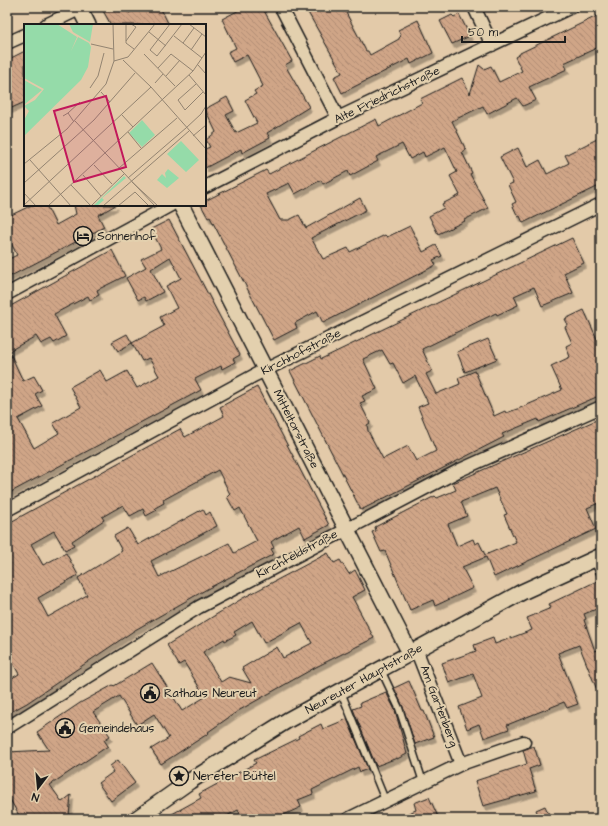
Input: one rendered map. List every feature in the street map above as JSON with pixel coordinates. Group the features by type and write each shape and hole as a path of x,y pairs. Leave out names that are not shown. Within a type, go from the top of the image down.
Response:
{"street":[{"path":"281,7 338,118"},
{"path":"474,7 492,45"},
{"name":"Alte Friedrichstraße","path":"206,186 338,118 571,7"},
{"path":"48,24 79,8 87,24"},
{"path":"7,43 24,35"},
{"name":"Kirchhofstraße","path":"7,510 266,370 601,204"},
{"path":"7,294 169,206"},
{"name":"Mitteltorstraße","path":"182,206 347,528 413,651"},
{"name":"Kirchfeldstraße","path":"7,728 173,622 347,528 490,455 601,407"},
{"name":"Neureuter Hauptstraße","path":"136,819 208,770 288,720 522,592 597,557"},
{"name":"Am Gartenberg","path":"413,651 461,764"},
{"path":"348,819 461,764 524,742"}],"lane":[{"path":"597,557 601,575"},
{"path":"381,668 399,708 423,782"},
{"path":"341,691 385,800"}],"building":[{"path":"101,7 126,7 129,13 140,7 160,7 168,24 110,24"},
{"path":"245,7 262,7 292,61 285,65 309,107 267,133 270,138 242,153 241,149 206,167 206,149 210,147 206,140 216,132 206,108 227,97 234,111 226,115 236,133 257,123 245,100 256,94 254,91 263,86 247,55 233,62 228,52 236,48 222,19"},
{"path":"305,7 343,7 366,51 368,51 370,55 399,39 401,36 398,30 418,20 433,53 411,64 409,59 342,93 334,77 342,73"},
{"path":"459,14 470,36 452,44 440,21 452,15 454,17"},
{"path":"601,14 601,46 564,63 567,69 529,87 536,100 523,106 517,98 487,114 483,106 452,121 466,150 462,152 472,173 470,174 488,208 464,220 465,221 438,234 429,216 444,208 442,204 460,195 450,176 457,172 445,147 425,157 423,152 410,159 402,144 376,157 378,161 350,176 348,171 323,184 321,180 295,194 289,183 266,194 280,220 289,220 299,215 306,228 360,198 366,210 311,238 323,259 348,248 350,252 385,235 387,237 410,226 423,252 436,245 442,256 433,260 436,265 323,323 317,311 295,323 297,328 274,340 210,217 208,218 202,206 206,206 206,200 266,170 269,174 376,119 379,126 422,103 420,99 462,78 470,94 479,65 484,69 491,66 499,82 522,71 515,57 520,53"},
{"path":"24,52 24,102 7,110 7,60"},
{"path":"601,137 601,185 523,223 520,216 518,217 512,204 516,202 508,185 513,183 500,157 518,148 527,167 540,160 547,174 569,163 565,155"},
{"path":"30,206 46,206 56,225 76,214 74,206 114,206 98,215 104,227 7,278 7,260 17,255 7,235 7,217"},
{"path":"169,220 240,355 233,359 235,362 222,369 221,366 195,379 201,390 11,492 7,485 7,400 11,399 7,391 7,308 112,250 125,276 97,290 99,295 90,300 88,296 54,314 66,336 54,343 51,339 41,344 36,336 9,351 23,381 34,376 42,390 35,394 42,406 18,419 34,448 59,433 53,423 81,407 70,387 100,370 107,382 127,371 137,388 159,376 149,358 142,361 132,343 164,326 160,317 177,308 166,286 181,278 170,257 151,269 163,292 146,301 144,297 138,300 126,278 146,267 141,259 161,249 151,229"},
{"path":"572,238 584,263 564,273 573,293 542,306 534,287 514,296 518,305 497,315 496,313 422,349 432,371 426,374 436,394 460,384 458,378 475,371 494,416 505,411 506,413 520,408 562,390 551,366 570,357 566,346 572,343 565,327 568,325 565,319 584,310 601,348 601,395 539,422 538,419 502,434 504,437 361,510 290,371 320,356 321,359","holes":["382,350 390,364 393,363 403,383 415,376 428,403 418,407 436,451 416,461 408,446 383,459 368,431 367,425 370,423 360,403 365,401 362,396 377,389 363,359"]},
{"path":"127,334 132,343 118,351 112,342"},
{"path":"488,339 497,359 465,372 457,352"},
{"path":"257,387 329,525 305,538 299,526 275,539 271,542 274,548 271,549 274,554 207,589 135,630 27,703 7,714 7,681 19,674 7,652 7,524 180,429 185,437 224,416 220,407","holes":["218,470 230,494 227,497 235,511 240,508 257,541 234,553 229,543 159,577 151,561 217,526 210,512 206,515 203,509 138,545 128,528 114,536 122,551 78,578 87,595 48,617 38,598 78,575 66,553 43,565 31,544 54,531 65,550 74,545 72,541 104,520 102,517 123,505 130,516 143,509 146,516 157,510 155,508 164,503 163,500"]},
{"path":"601,418 601,502 587,508 596,529 494,577 486,557 462,567 473,588 435,606 433,600 410,610 385,551 381,552 372,532 376,531 375,527 435,496 437,498 456,490 453,483","holes":["495,488 507,514 504,515 516,542 485,555 479,542 475,544 473,539 457,546 448,524 467,516 461,502"]},
{"path":"328,553 334,563 340,560 349,574 355,570 365,590 352,597 374,638 316,667 238,711 208,732 209,733 161,764 151,749 169,738 154,714 137,725 119,696 93,712 110,736 104,740 108,746 50,785 62,802 71,795 69,816 64,819 21,819 7,794 7,752 49,750 37,732 80,703 113,685 114,686 152,663 182,711 205,697 184,662 179,665 167,645 243,598","holes":["252,621 264,643 301,623 312,643 283,658 277,647 242,668 251,683 229,677 221,682 203,652 224,639 225,641 236,635 234,632"]},
{"path":"597,581 601,591 601,603 597,604 599,608 584,614 586,619 584,620 595,651 601,649 601,700 579,645 558,653 578,704 567,708 564,702 507,725 509,729 484,738 479,724 467,729 459,707 482,698 473,674 449,683 442,663 476,651 474,645 493,638 495,644 532,630 527,618 551,608 549,604"},
{"path":"409,681 422,711 424,711 434,737 415,744 403,707 394,688"},
{"path":"386,692 395,710 407,754 376,766 353,709 361,706 360,703"},
{"path":"347,719 368,769 360,772 358,767 312,790 313,794 298,800 301,807 275,819 243,819 238,810 221,819 163,819 201,798 199,794 256,763 254,760 299,738 298,736 321,724 323,729"},
{"path":"534,746 540,765 529,769 536,791 483,806 475,781 527,764 523,750"},
{"path":"118,760 135,783 111,801 98,783 113,772 110,766"},
{"path":"429,797 439,819 394,819 416,810 414,803"},
{"path":"545,806 551,819 540,819 536,810"}],"place":[{"name":"Sonnenhof","path":"83,236"},
{"name":"Rathaus Neureut","path":"150,693"},
{"name":"Gemeindehaus","path":"65,728"},
{"name":"Nereter Büttel","path":"179,776"}]}
